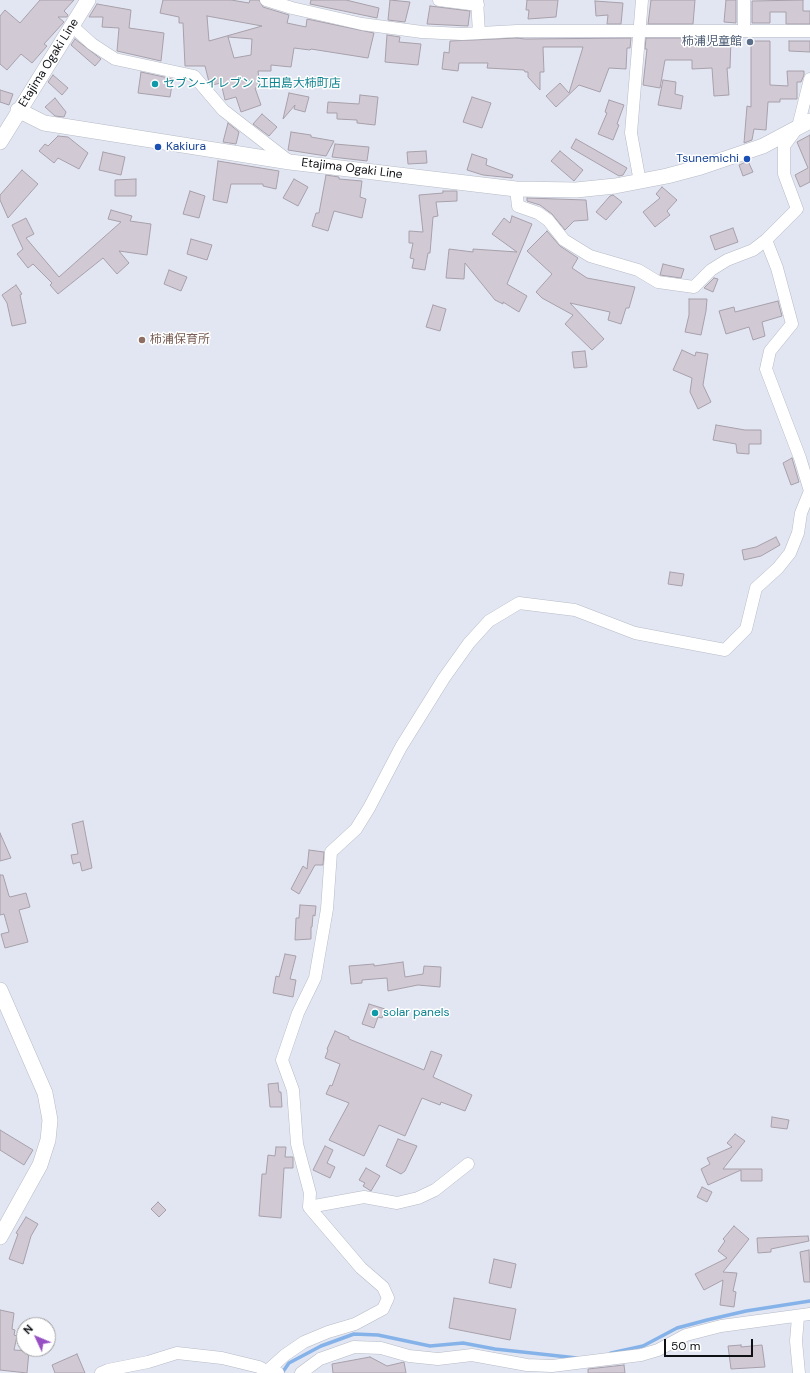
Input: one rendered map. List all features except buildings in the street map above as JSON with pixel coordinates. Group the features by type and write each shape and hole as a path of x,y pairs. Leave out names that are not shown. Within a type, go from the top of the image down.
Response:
{"main road":[{"name":"Etajima Ogaki Line","path":"88,0 18,110 44,123 290,162 516,188 576,190 615,186 667,176 729,158 763,146 804,124"},
{"path":"0,142 18,110"},
{"path":"0,990 45,1093 50,1120 48,1140 40,1165 0,1237"}],"street":[{"path":"266,0 305,5 362,24 422,32 462,34 517,30 810,31"},
{"path":"439,0 477,3 479,33"},
{"path":"640,182 631,133 642,0"},
{"path":"744,0 744,31"},
{"path":"72,26 92,44 114,59 194,76 222,110 290,162"},
{"path":"516,188 518,206 538,214 548,220 564,240 590,256 638,270 658,282 694,287 711,270 727,260 753,250 766,240 797,209 784,174 784,146 804,124 810,79"},
{"path":"265,1372 304,1342 328,1332 355,1324 383,1309 388,1298 383,1286 361,1268 309,1207 310,1193 297,1144 293,1090 282,1060 298,1013 315,978 327,909 331,852 356,829 369,808 401,747 444,678 469,643 489,621 519,602 575,610 635,633 725,650 746,629 756,588 778,568 790,553 798,533 801,513 810,491 800,458 766,369 770,351 792,324 777,268 766,240"},
{"path":"309,1207 364,1197 397,1203 418,1198 435,1190 468,1164"},
{"path":"301,1373 320,1359 354,1348 381,1348 416,1357 438,1358 472,1355 527,1365 560,1366 641,1355 658,1350 686,1335 721,1326 804,1316 796,1341 800,1373"},
{"path":"101,1373 108,1370 148,1362 177,1353 222,1358 259,1367 265,1372 278,1373"}],"waterway":[{"path":"611,1353 643,1346 677,1328 707,1320 746,1311 810,1301"},
{"path":"282,1373 289,1363 321,1346 354,1334 378,1335 430,1346 463,1343 495,1349 577,1358"}],"place":[{"name":"柿浦児童館","path":"750,42"},
{"name":"セブン-イレブン 江田島大柿町店","path":"155,84"},
{"name":"Kakiura","path":"158,147"},
{"name":"Tsunemichi","path":"747,159"},
{"name":"柿浦保育所","path":"142,340"},
{"name":"solar panels","path":"375,1013"}]}
